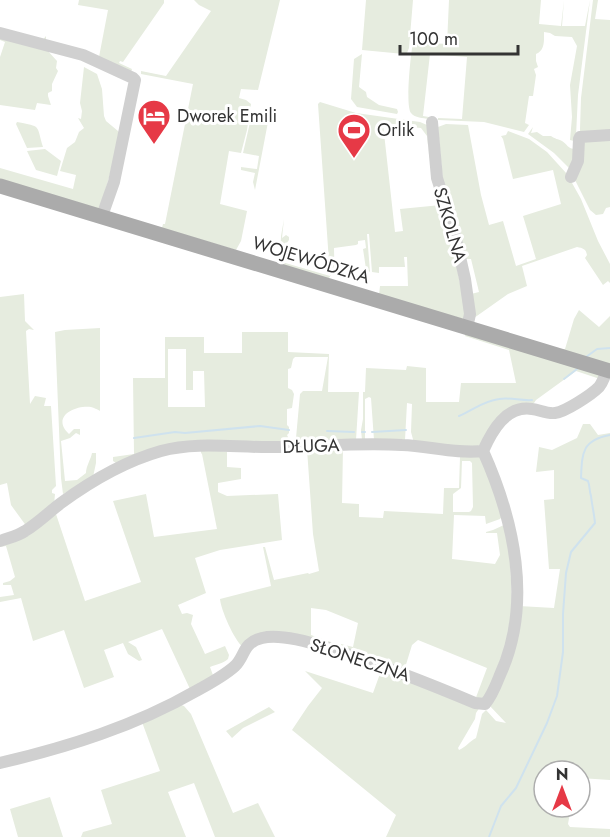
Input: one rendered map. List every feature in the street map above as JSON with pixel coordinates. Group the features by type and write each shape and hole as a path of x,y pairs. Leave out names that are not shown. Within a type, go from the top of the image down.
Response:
{"main road":[{"name":"WOJEWÓDZKA","path":"0,186 609,371"}],"street":[{"path":"0,33 83,56 135,80 114,182 102,216"},
{"name":"SZKOLNA","path":"432,122 436,178 457,244 468,292 470,314 467,328"},
{"path":"571,177 578,161 580,136 610,135"},
{"path":"483,451 491,434 506,417 520,409 553,413 564,410 598,387 609,371"},
{"name":"DŁUGA","path":"0,541 24,532 63,502 117,469 153,454 175,448 354,444 483,451"},
{"name":"SŁONECZNA","path":"0,763 40,754 100,735 146,717 228,672 239,662 249,644 262,638 273,637 317,645 380,665 475,703 485,704 500,676 510,649 517,614 517,595 515,557 509,526 497,483 483,451"}],"shaded area":[{"path":"79,0 164,0 123,62 119,63 132,69 131,72 42,41 46,36 46,41 99,57 108,10 78,5"},
{"path":"194,0 280,0 258,90 241,89 239,98 251,104 241,153 229,151 220,204 247,211 241,241 236,250 162,228 165,224 193,84 141,74 141,71 166,76 211,11"},
{"path":"366,0 413,0 407,53 362,50"},
{"path":"449,0 541,0 539,24 561,26 564,0 562,26 585,26 590,0 578,95 575,156 570,169 554,153 528,134 533,127 531,133 537,132 543,136 551,136 575,149 574,141 570,140 572,117 570,85 577,46 572,37 555,36 544,32 542,48 536,54 538,67 534,69 536,75 533,96 529,96 525,123 529,125 524,132 484,122 438,120 438,118 462,119 467,57 430,54 423,116 429,119 417,117 411,113 408,90 413,42 447,44"},
{"path":"593,0 598,0 595,19 610,20 610,133 580,132 581,98"},
{"path":"0,36 47,50 57,61 58,71 52,84 52,91 48,93 51,105 37,103 35,110 0,105 0,57 5,42 0,40"},
{"path":"362,54 359,87 366,92 367,97 379,105 397,109 397,114 357,107 351,99 354,59"},
{"path":"84,67 97,74 102,89 104,116 106,121 121,135 100,209 0,179 0,168 73,189 76,175 60,171 67,148 75,142 79,132 84,128 78,118 81,119 80,103"},
{"path":"320,102 356,113 427,125 429,155 427,136 421,128 383,124 395,232 403,231 400,209 441,205 451,237 467,320 379,295 380,286 408,286 407,257 404,257 405,267 379,267 379,273 372,272 369,234 367,234 370,272 366,269 363,249 366,248 365,240 358,241 356,245 334,248 333,268 331,276 328,279 280,264 281,236 284,219 282,238 286,235 289,240 286,244 287,250 284,252 282,250 282,262 330,276 318,104"},
{"path":"251,118 268,122 255,190 253,182 255,173 241,170 241,167 257,169 259,156 243,153"},
{"path":"17,122 37,128 43,147 27,148"},
{"path":"446,124 468,125 489,225 503,221 516,266 536,259 523,216 561,204 553,170 513,179 501,136 506,135 508,131 529,139 547,152 567,174 581,199 610,264 610,283 608,281 603,285 585,258 586,251 577,247 522,266 527,286 508,294 474,318 471,294 479,292 471,259 464,259 444,193 438,127"},
{"path":"610,136 610,207 606,208 603,214 596,215 590,210 574,178 581,139"},
{"path":"45,149 61,161 57,176 36,170 27,151"},
{"path":"24,294 25,321 34,330 26,331 30,404 35,396 46,398 44,406 51,406 56,486 52,490 55,494 54,505 27,527 11,505 7,483 0,485 0,297"},
{"path":"579,310 599,327 610,316 610,365 563,351"},
{"path":"100,328 100,411 92,407 84,407 67,413 62,422 64,428 69,434 74,429 80,429 80,435 76,433 61,441 65,481 77,480 86,473 92,453 96,453 93,477 63,494 55,332"},
{"path":"242,332 288,332 288,352 329,354 328,392 359,392 356,440 299,443 296,438 300,394 303,391 322,391 328,357 295,357 291,368 288,369 288,388 294,394 292,408 287,409 289,433 287,443 206,444 119,465 113,461 113,457 134,454 133,378 165,378 165,337 204,337 204,353 242,353","holes":["168,349 186,349 186,390 193,390 193,371 204,371 205,407 168,407"]},
{"path":"466,333 602,375 600,379 576,371 536,400 532,406 521,409 473,449 414,443 411,432 412,404 407,403 405,440 374,440 371,398 369,397 365,399 365,440 362,440 366,368 406,370 407,366 426,368 426,402 459,402 461,383 516,383 509,350 465,336"},
{"path":"583,424 590,424 598,435 610,433 610,780 592,779 592,759 532,759 532,819 569,819 570,827 610,829 610,837 386,837 396,815 292,730 322,688 305,671 373,693 381,671 480,707 459,750 476,738 482,714 486,710 496,721 506,723 489,705 519,606 554,608 560,569 549,569 544,500 554,499 554,470 536,472 539,447 552,450 577,438"},
{"path":"343,447 342,503 359,504 359,517 383,518 384,511 443,514 444,488 459,488 460,457 483,455 502,516 486,524 485,516 454,515 452,559 495,564 500,555 497,533 486,532 504,525 509,534 513,626 486,697 475,700 487,668 418,640 412,645 404,671 340,649 341,644 353,647 358,623 326,610 311,608 311,635 331,642 329,646 298,637 243,647 239,643 228,624 220,599 271,586 263,547 265,547 274,580 319,571 313,534 307,449","holes":["462,461 472,463 473,507 469,512 453,512 453,494 461,488"]},
{"path":"201,448 227,452 227,467 241,468 241,479 218,483 218,492 227,496 278,494 282,540 220,550 195,558 206,593 178,605 182,614 193,615 191,624 205,654 225,646 229,655 228,659 210,667 214,678 190,689 162,629 128,642 136,647 142,660 139,661 128,654 123,643 104,650 114,677 84,688 64,630 33,641 21,598 0,602 0,597 14,595 11,585 3,585 3,583 15,577 6,546 0,547 0,544 56,514 85,601 141,582 113,501 146,494 154,537 217,529"},
{"path":"179,704 191,714 233,813 258,803 275,837 215,837 194,783 168,792 186,837 81,837 83,832 112,824 101,790 160,771 142,722"},
{"path":"269,707 275,712 243,728 232,738 226,731"},
{"path":"50,797 63,837 18,837 10,809"}],"waterway":[{"path":"586,357 597,349 610,348"},
{"path":"564,379 577,369"},
{"path":"459,416 493,400 507,398 532,400"},
{"path":"134,438 175,432 260,426 289,430"},
{"path":"372,432 406,430"},
{"path":"327,431 354,432"},
{"path":"489,837 501,806 516,788 547,723 557,696 563,652 566,573 571,552 595,523 589,483 581,478 583,455 585,449 594,440 610,435"}],"place":[{"name":"Dworek Emili","path":"154,145"},
{"name":"Orlik","path":"354,159"}]}
